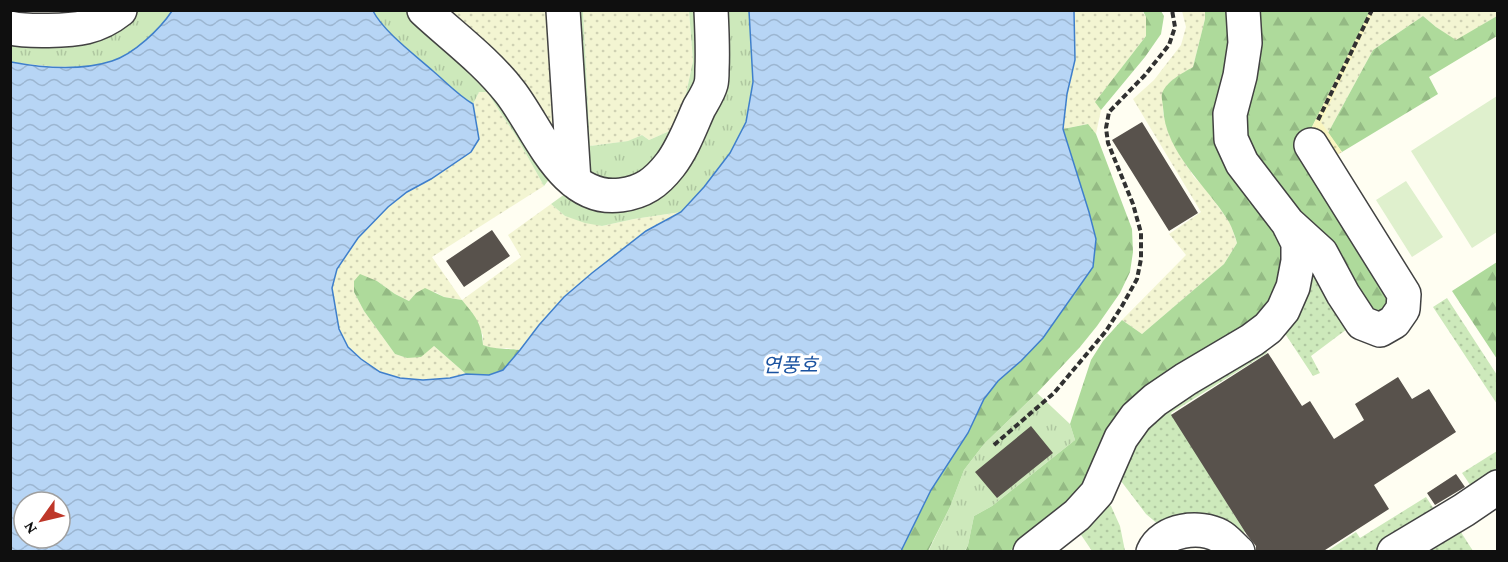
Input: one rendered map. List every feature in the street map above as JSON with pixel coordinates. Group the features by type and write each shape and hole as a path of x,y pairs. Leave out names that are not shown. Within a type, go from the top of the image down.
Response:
{"street":[{"path":"10,28 50,30 85,27 109,18 120,10"},
{"path":"424,10 482,60 510,92 556,163 574,181 597,194 612,196 635,193 650,185 679,153 711,83 713,55 711,10"},
{"path":"563,10 574,181"},
{"path":"1030,552 1077,515 1097,493 1121,438 1136,417 1178,384 1268,328 1283,310 1293,287 1298,261 1298,243 1288,224 1242,163 1231,139 1230,114 1240,76 1245,43 1243,10"},
{"path":"1288,224 1321,253 1362,323 1380,330 1394,322 1403,309 1404,294 1311,146"},
{"path":"1394,552 1497,488"},
{"path":"1153,552 1154,548 1166,537 1183,531 1201,530 1220,536 1238,552"}],"path":[{"path":"994,445 1054,393 1106,331 1137,279 1141,259 1141,233 1133,204 1108,143 1106,128 1109,112 1145,75 1169,45 1175,27 1172,10"},
{"path":"1311,146 1311,132 1372,10"}],"green space":[{"path":"136,11 172,11 146,40 121,58 100,64 75,67 11,62 11,38 123,21"},
{"path":"373,11 412,11 486,77 550,178 544,186 516,136 487,92 479,92 473,104 457,93 400,43 384,27"},
{"path":"442,11 554,11 566,155"},
{"path":"568,11 583,11 590,146 628,141 642,135 649,140 672,130 686,94 693,61 689,11 703,11 704,77 651,171 615,184 583,170"},
{"path":"583,11 689,11 693,61 686,94 672,130 649,140 642,135 629,141 590,146"},
{"path":"716,11 749,11 753,82 746,122 730,153 681,212 602,226 565,216 551,204 569,191 668,179"},
{"path":"1074,11 1142,11 1146,17 1146,36 1096,101 1101,110 1096,134 1087,124 1063,129 1067,94 1075,60"},
{"path":"1143,11 1161,11 1164,16 1161,34 1101,110 1095,102 1146,36 1146,17"},
{"path":"1182,11 1205,11 1205,19 1193,67 1171,81 1163,93 1163,113 1170,136 1183,160 1230,223 1237,243 1224,264 1142,334 1122,320 1186,255 1169,234 1201,212 1133,99 1154,80 1181,45 1186,27"},
{"path":"1205,11 1232,11 1223,108 1281,222 1283,278 1263,312 1026,541 1007,551 965,552 974,516 992,506 1075,440 1070,424 1091,360 1103,341 1122,320 1142,334 1224,264 1237,243 1229,222 1188,168 1171,140 1163,107 1162,94 1167,85 1193,67"},
{"path":"1251,11 1370,11 1310,131 1400,295 1383,310 1368,309 1249,158 1240,99"},
{"path":"1374,11 1497,11 1497,16 1456,41 1423,16 1373,50 1328,133 1320,122"},
{"path":"1423,16 1456,40 1497,16 1497,36 1429,77 1438,94 1342,152 1328,133 1373,50"},
{"path":"479,92 487,92 516,136 544,186 432,257 462,300 444,297 435,292 416,293 409,301 377,281 354,281 354,292 364,311 395,354 407,358 434,346 466,374 423,380 400,378 380,372 348,347 339,329 332,288 337,269 346,255 358,238 388,207 407,192 431,179 479,139 473,104"},
{"path":"1497,96 1497,232 1472,248 1411,151"},
{"path":"1088,124 1096,134 1132,229 1133,252 1130,272 1120,293 1080,347 984,444 964,470 950,507 928,551 901,552 931,490 968,433 984,399 998,381 1043,338 1093,267 1096,239 1063,129"},
{"path":"1406,181 1443,237 1412,257 1376,200"},
{"path":"551,204 565,216 602,226 681,212 646,231 564,297 520,350 494,349 483,345 483,335 462,300 521,257 508,235"},
{"path":"1309,261 1347,329 1311,356 1320,373 1313,376 1284,332"},
{"path":"1497,262 1497,359 1452,291"},
{"path":"360,274 377,281 409,301 425,288 444,297 462,300 477,320 483,345 520,350 503,370 489,375 466,374 434,346 421,357 407,358 395,354 364,311 354,292 354,281"},
{"path":"1447,298 1497,375 1497,404 1433,307"},
{"path":"1263,339 1267,353 1171,413 1245,532 1237,536 1159,525 1146,514 1121,481 1117,466 1148,420"},
{"path":"1037,393 1070,424 1075,440 992,506 974,516 965,551 928,552 950,507 964,470 984,444"},
{"path":"1497,451 1497,474 1473,489 1462,473"},
{"path":"1426,497 1436,512 1374,551 1326,552 1356,532 1360,538"},
{"path":"1102,500 1111,506 1120,526 1125,551 1092,551 1073,523"},
{"path":"1457,526 1473,551 1408,552"}],"sand":[{"path":"1370,11 1374,11 1321,122 1342,152 1325,163 1310,131"}],"water":[{"name":"연풍호","path":"172,11 373,11 384,27 400,43 457,93 473,104 479,139 471,152 407,192 388,207 358,238 337,269 332,288 339,329 348,347 380,372 400,378 423,380 466,374 489,375 503,370 564,297 646,231 681,212 730,153 746,122 753,82 749,11 1074,11 1075,60 1067,94 1063,129 1096,239 1093,267 1043,338 998,381 984,399 968,433 931,490 901,551 11,551 11,62 62,68 100,64 129,53 154,33"}],"building":[{"path":"1142,122 1198,213 1169,231 1112,140"},
{"path":"492,230 510,256 464,287 446,261"},
{"path":"1268,353 1302,406 1310,401 1334,439 1364,420 1355,404 1398,377 1412,399 1429,389 1456,432 1374,485 1389,509 1322,552 1256,552 1256,546 1171,415"},
{"path":"1031,426 1053,453 997,498 975,472"},
{"path":"1456,474 1465,487 1435,505 1427,493"}]}
